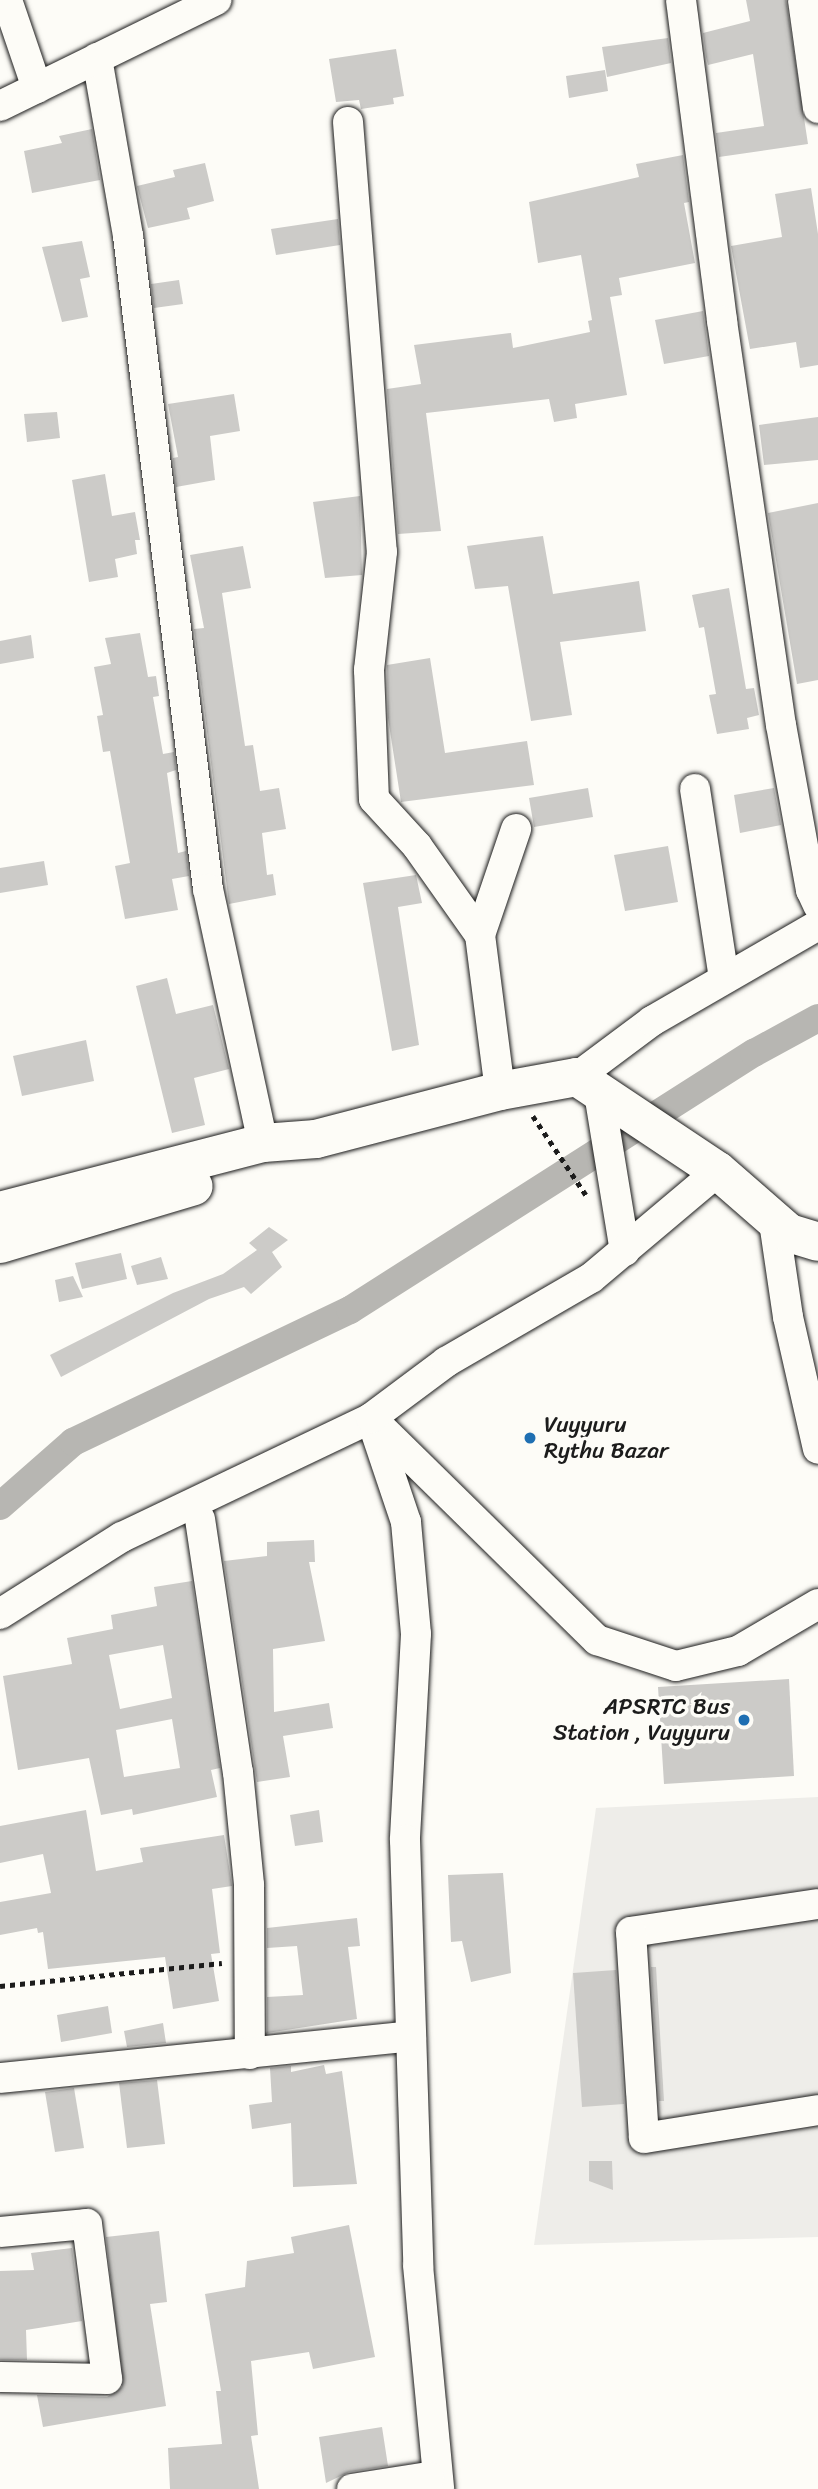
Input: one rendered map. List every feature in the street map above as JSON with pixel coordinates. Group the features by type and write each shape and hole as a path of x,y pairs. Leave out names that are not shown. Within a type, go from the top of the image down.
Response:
{"main road":[{"path":"0,1211 263,1143 316,1139 500,1091 588,1085 718,1171 789,1233 818,1242"},
{"path":"0,1244 264,1166 316,1139"}],"street":[{"path":"7,0 37,88"},
{"path":"0,106 216,0"},
{"path":"681,0 722,321 781,725 810,890 818,905"},
{"path":"803,0 818,108"},
{"path":"97,58 128,236 208,889 263,1143"},
{"path":"348,122 382,552 369,670 374,799 417,846 480,934"},
{"path":"695,789 724,978"},
{"path":"500,1091 480,934 516,829"},
{"path":"625,1251 588,1085 652,1021 818,925"},
{"path":"0,1614 122,1537 371,1418 446,1362 591,1279 718,1171"},
{"path":"774,1222 788,1317 818,1449"},
{"path":"371,1418 597,1640 676,1666 738,1651 818,1604"},
{"path":"352,2489 434,2483 407,2207 411,2036 405,1840 416,1634 407,1522 371,1418"},
{"path":"200,1519 238,1772 249,1885 250,2054"},
{"path":"818,1904 631,1932 644,2138 818,2110"},
{"path":"0,2078 411,2036"},
{"path":"0,2232 87,2224 107,2379 0,2377"}],"path":[{"path":"536,1125 595,1207"},
{"path":"0,1986 249,1960"}],"shaded area":[{"path":"818,1797 818,2237 534,2245 596,1808"}],"building":[{"path":"746,0 786,0 808,144 719,157 716,133 764,126 753,54 708,65 706,57 703,33 750,21"},
{"path":"668,38 671,63 607,77 602,47"},
{"path":"396,49 404,96 393,98 394,104 361,109 359,100 336,102 329,59"},
{"path":"605,70 608,91 569,98 566,76"},
{"path":"92,129 100,180 32,193 24,151 62,143 59,136"},
{"path":"683,155 689,202 684,203 695,263 619,278 622,295 610,297 627,395 575,404 577,418 554,422 549,399 426,413 441,531 398,534 387,389 421,384 414,345 511,333 513,348 590,332 588,321 592,320 581,255 538,263 529,202 639,177 636,164"},
{"path":"205,163 214,201 187,208 190,219 148,228 137,186 175,177 173,170"},
{"path":"811,188 818,234 818,365 800,368 796,342 750,349 731,246 782,237 775,194"},
{"path":"338,219 340,245 276,255 271,229"},
{"path":"82,241 90,277 80,279 88,317 62,322 42,247"},
{"path":"179,280 183,304 154,308 151,284"},
{"path":"703,311 709,356 664,364 655,320"},
{"path":"234,394 240,431 210,436 215,480 176,487 173,458 178,457 168,404"},
{"path":"57,412 60,438 27,442 24,414"},
{"path":"818,417 818,460 764,465 759,425"},
{"path":"105,474 112,516 135,512 140,540 135,540 137,554 115,559 118,577 89,582 72,480"},
{"path":"360,496 362,575 325,578 313,502"},
{"path":"818,503 818,680 797,684 768,513"},
{"path":"543,536 553,594 639,581 646,631 560,642 572,715 531,721 508,586 475,589 467,546"},
{"path":"243,546 251,588 222,593 245,746 253,745 260,791 279,788 286,829 262,833 267,875 273,874 276,895 229,904 194,629 204,628 190,555"},
{"path":"729,588 746,689 754,688 759,715 747,718 749,729 717,734 709,695 716,694 704,627 699,628 692,595"},
{"path":"140,633 148,677 156,676 159,696 153,697 163,754 174,752 176,770 167,773 178,853 186,851 189,876 172,879 178,910 125,919 115,866 130,863 110,751 103,752 97,716 103,715 94,667 111,664 105,638"},
{"path":"31,635 34,658 0,664 0,641"},
{"path":"430,658 445,753 527,741 534,785 401,802 388,718 387,665"},
{"path":"588,788 593,817 534,827 529,798"},
{"path":"774,788 781,825 740,833 734,795"},
{"path":"668,846 678,902 625,911 614,855"},
{"path":"44,861 48,885 0,893 0,868"},
{"path":"416,875 422,903 398,907 419,1045 392,1051 363,883"},
{"path":"167,978 176,1014 213,1005 229,1069 194,1078 205,1125 172,1133 136,986"},
{"path":"86,1040 94,1081 22,1096 13,1056"},
{"path":"269,1227 288,1240 272,1252 282,1267 251,1294 244,1287 209,1299 61,1377 50,1355 173,1293 223,1274 257,1250 249,1243"},
{"path":"121,1253 127,1279 82,1289 75,1263"},
{"path":"161,1257 168,1279 137,1285 131,1266"},
{"path":"73,1276 83,1297 59,1302 55,1280"},
{"path":"314,1540 315,1562 309,1562 325,1641 273,1649 274,1712 329,1703 333,1728 283,1736 290,1777 257,1782 224,1561 267,1556 267,1542"},
{"path":"192,1581 220,1768 211,1770 217,1797 133,1815 132,1809 101,1815 89,1758 18,1770 3,1676 72,1664 67,1638 113,1629 111,1615 157,1606 154,1587","holes":["163,1645 172,1698 120,1709 109,1655","172,1719 180,1768 124,1777 116,1730"]},
{"path":"789,1679 794,1776 664,1784 658,1687"},
{"path":"86,1810 96,1871 143,1862 140,1848 224,1835 232,1886 212,1889 220,1953 211,1954 219,2001 173,2009 165,1957 48,1969 43,1932 38,1933 37,1928 0,1935 0,1902 51,1893 43,1854 0,1863 0,1826"},
{"path":"319,1810 323,1842 295,1846 290,1815"},
{"path":"503,1873 511,1973 471,1982 462,1941 451,1942 448,1875"},
{"path":"357,1918 360,1946 348,1947 357,2019 267,2033 267,1997 303,1995 297,1946 267,1948 267,1928"},
{"path":"651,1967 656,1967 664,2101 659,2101"},
{"path":"616,1970 624,2104 582,2107 573,1973"},
{"path":"108,2006 112,2033 61,2042 57,2015"},
{"path":"163,2023 166,2043 127,2047 124,2031"},
{"path":"324,2065 326,2074 342,2071 357,2184 293,2187 291,2123 252,2129 249,2105 272,2102 270,2068 291,2066 291,2072"},
{"path":"157,2080 165,2144 127,2148 119,2083"},
{"path":"74,2088 84,2148 55,2152 45,2092"},
{"path":"589,2161 612,2161 613,2190 589,2181"},
{"path":"349,2225 375,2357 313,2369 309,2352 251,2361 258,2435 251,2436 259,2489 170,2489 168,2448 222,2444 216,2391 221,2391 205,2294 245,2287 247,2261 294,2253 291,2237"},
{"path":"159,2231 167,2302 150,2304 166,2406 43,2427 37,2395 107,2397 122,2387 106,2237"},
{"path":"72,2248 82,2321 26,2330 27,2360 0,2360 0,2271 34,2270 31,2253"},
{"path":"382,2427 388,2466 349,2472 326,2483 319,2437"}],"waterway":[{"path":"0,1506 73,1442 350,1310 754,1053 818,1018"}],"place":[{"name":"Vuyyuru Rythu Bazar","path":"530,1438"},
{"name":"APSRTC Bus Station , Vuyyuru","path":"744,1720"}]}
